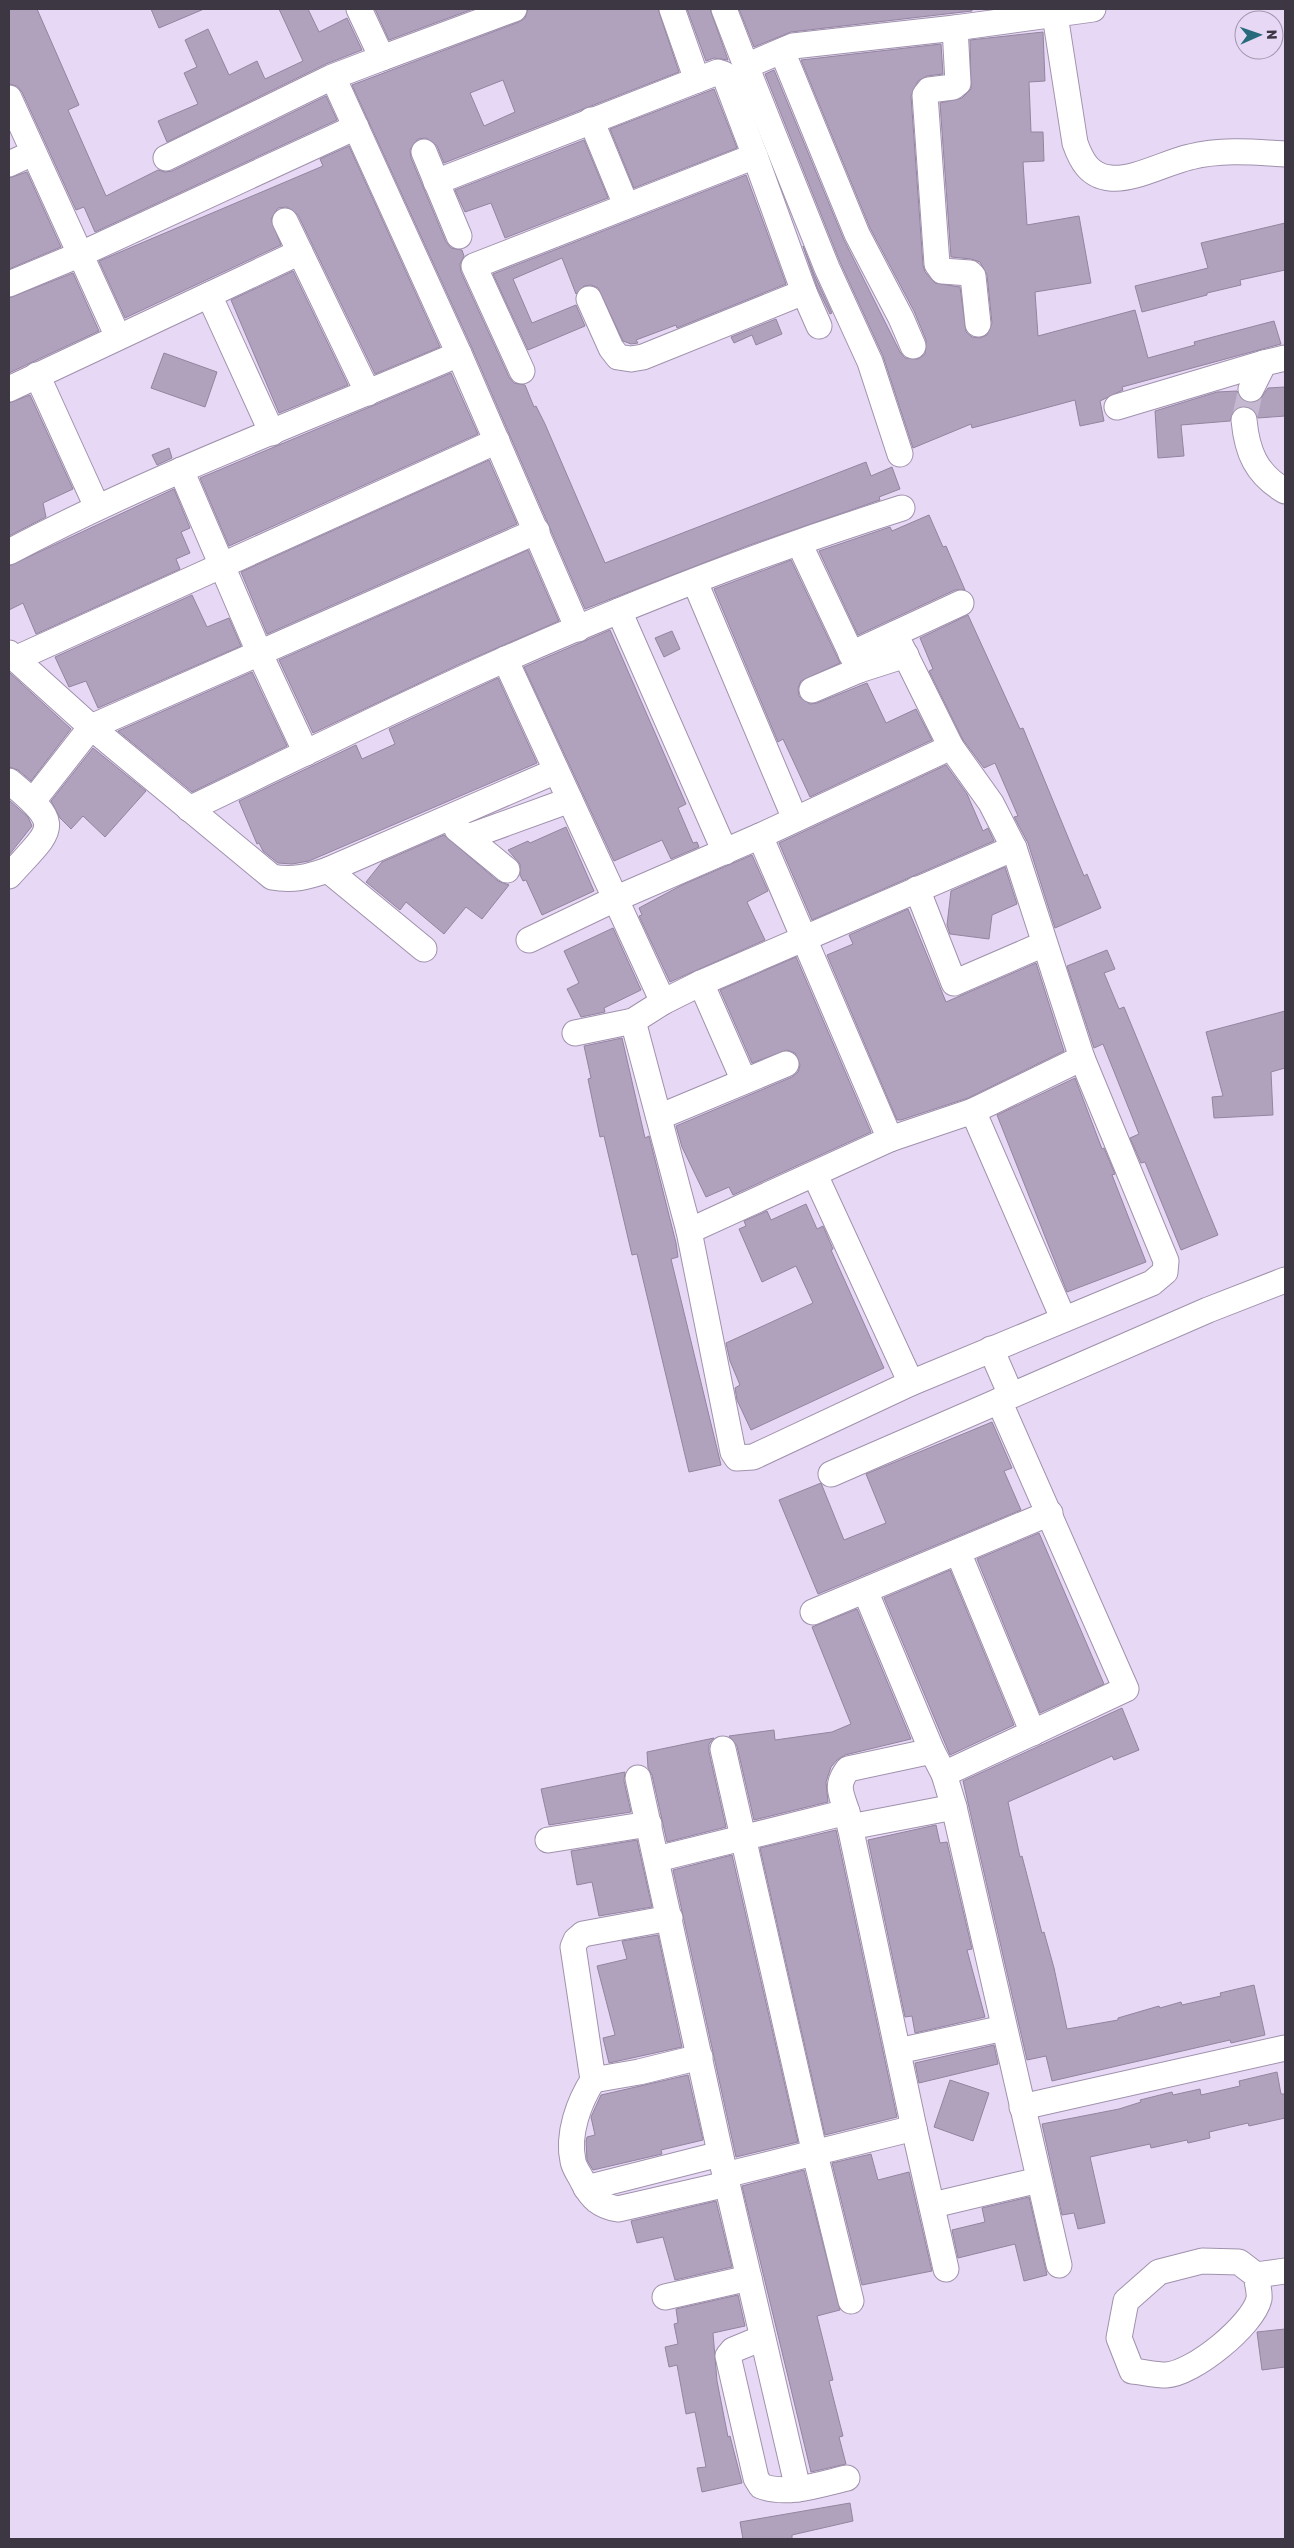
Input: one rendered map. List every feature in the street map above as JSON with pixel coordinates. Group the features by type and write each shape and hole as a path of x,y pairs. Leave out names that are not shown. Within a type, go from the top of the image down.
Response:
{"street":[{"path":"359,9 382,58"},
{"path":"166,158 332,77 514,9"},
{"path":"672,9 697,80"},
{"path":"724,9 827,268 870,362 900,454"},
{"path":"746,66 793,46 955,28 1053,12 1093,9"},
{"path":"1053,12 1075,143 1080,158 1088,168 1098,175 1110,178 1123,178 1190,157 1212,153 1285,154"},
{"path":"955,28 958,83 953,87 929,90 925,95 936,264 942,271 970,273 973,276 978,324"},
{"path":"782,50 857,234 901,318 913,346"},
{"path":"436,182 718,72 724,74 804,292 820,326"},
{"path":"338,88 459,354 578,629"},
{"path":"9,98 118,338"},
{"path":"591,120 626,205"},
{"path":"9,284 81,254 356,127"},
{"path":"424,152 458,236"},
{"path":"9,164 33,153"},
{"path":"522,371 474,266 755,156"},
{"path":"286,221 368,393"},
{"path":"9,389 300,252"},
{"path":"589,299 611,348 618,357 631,359 642,357 804,292"},
{"path":"209,295 272,433"},
{"path":"10,549 97,507 181,470 459,354"},
{"path":"1252,389 1274,361"},
{"path":"1117,407 1274,361"},
{"path":"37,375 97,507"},
{"path":"1244,420 1246,444 1256,465 1269,480 1285,492"},
{"path":"497,441 12,656 90,727 272,877 288,880 300,879 328,870 556,772"},
{"path":"181,470 306,753"},
{"path":"189,809 505,659 696,582 799,543 902,508"},
{"path":"33,801 90,727 537,532"},
{"path":"799,543 855,662"},
{"path":"696,582 795,819"},
{"path":"812,690 855,662 901,644 961,604"},
{"path":"619,612 725,852"},
{"path":"633,1021 689,1231 733,1452 737,1458 753,1457 991,1349 1152,1283 1165,1272 1166,1261 1082,1058 1014,848 991,804 951,747 901,644"},
{"path":"505,659 663,1002"},
{"path":"528,940 615,899 725,852 951,747"},
{"path":"9,781 33,801 47,820 47,831 9,876"},
{"path":"468,837 570,800"},
{"path":"443,819 468,837 507,870"},
{"path":"760,836 890,1139"},
{"path":"575,1033 633,1021 663,1002 701,983 1014,848"},
{"path":"328,870 424,949"},
{"path":"917,889 954,984 1044,944"},
{"path":"701,983 744,1081"},
{"path":"689,1231 815,1175 890,1139 973,1111 1082,1058"},
{"path":"659,1117 786,1064"},
{"path":"973,1111 1063,1318"},
{"path":"815,1175 911,1384"},
{"path":"831,1474 1208,1310 1285,1280"},
{"path":"944,1774 1126,1689 1050,1513 1005,1398 991,1349"},
{"path":"813,1612 1050,1513"},
{"path":"958,1552 1033,1733"},
{"path":"869,1600 932,1751 944,1774 954,1807 1059,2265"},
{"path":"723,1749 815,2154 851,2301"},
{"path":"932,1751 848,1769 839,1780 839,1787 849,1820 914,2128 946,2269"},
{"path":"638,1778 724,2171 798,2489"},
{"path":"657,1859 744,1838 849,1820 954,1807"},
{"path":"548,1840 649,1824"},
{"path":"670,1918 583,1934 576,1940 573,1947 593,2080 582,2096 572,2144 573,2162 586,2188 724,2171 815,2154 914,2128"},
{"path":"898,2050 1004,2028"},
{"path":"1022,2107 1285,2048"},
{"path":"593,2080 639,2072 700,2057"},
{"path":"933,2205 1039,2180"},
{"path":"1256,2276 1259,2298 1244,2322 1222,2346 1194,2366 1167,2375 1132,2371 1119,2338 1126,2301 1159,2272 1202,2261 1239,2262 1256,2276 1285,2271"},
{"path":"665,2297 749,2278"},
{"path":"762,2338 733,2350 728,2356 754,2469 760,2486 768,2489 798,2489 847,2478"}],"building":[{"path":"9,9 37,9 79,105 68,110 106,196 158,170 172,171 326,96 337,120 95,232 84,207 76,210 22,92 17,86 9,84"},
{"path":"151,9 204,9 159,28"},
{"path":"279,9 308,9 319,32 347,18 362,50 326,64 167,142 158,121 198,104 184,73 197,67 185,40 208,29 229,75 257,61 265,79 303,61"},
{"path":"375,9 473,9 389,40"},
{"path":"528,9 658,9 679,72 444,163 437,146 426,138 418,139 410,150 411,158 446,242 451,248 462,250 464,256 460,264 461,272 509,377 514,383 525,385 534,407 536,406 605,563 866,462 871,476 892,467 900,489 879,497 880,500 747,546 585,609 472,348 352,85 519,22 525,18","holes":["503,80 515,112 484,126 470,93"]},
{"path":"687,9 710,9 728,60 714,58 706,61"},
{"path":"739,9 972,9 972,11 791,32 754,47"},
{"path":"1043,32 1045,81 1029,82 1031,132 1043,132 1044,161 1023,162 1027,225 1079,216 1091,283 1035,292 1038,336 1135,310 1148,358 1195,345 1194,342 1274,321 1281,344 1122,387 1123,390 1100,401 1104,421 1080,426 1075,400 972,428 971,424 913,448 883,356 840,262 765,74 774,70 844,240 900,352 905,358 918,359 925,354 926,340 914,311 870,228 801,60 941,44 943,74 927,76 918,81 911,96 923,265 925,272 935,283 960,287 966,332 972,337 980,338 987,335 992,323 987,275 980,262 951,257 940,103 962,98 971,89 970,40"},
{"path":"714,89 737,148 634,188 610,129"},
{"path":"584,140 608,198 505,238 491,203 465,212 455,190"},
{"path":"349,146 440,347 375,374 298,215 287,207 278,208 271,219 281,245 125,318 99,261 323,166 320,159"},
{"path":"27,172 61,247 9,269 9,178"},
{"path":"746,175 786,284 677,328 676,325 636,340 638,343 631,344 623,341 598,288 591,285 584,286 576,294 562,258 513,279 532,323 576,305 585,326 528,350 493,274"},
{"path":"1285,223 1285,270 1240,280 1241,285 1142,312 1135,286 1208,268 1201,243"},
{"path":"803,246 832,313 830,314 817,287"},
{"path":"293,271 348,385 279,413 231,300"},
{"path":"73,273 99,331 9,373 9,298"},
{"path":"776,319 782,334 756,345 752,335 734,343 731,337"},
{"path":"164,353 217,372 205,407 151,388"},
{"path":"451,373 478,434 229,546 200,478"},
{"path":"1285,387 1285,416 1258,418 1255,411 1243,406 1235,409 1230,421 1181,425 1184,456 1158,458 1155,411 1217,392 1237,391 1244,402 1252,403 1259,401 1268,388"},
{"path":"30,395 73,489 43,503 46,517 9,536 9,403"},
{"path":"169,448 172,458 157,465 152,455"},
{"path":"489,460 517,524 267,634 241,572"},
{"path":"174,489 190,528 181,532 190,553 176,559 180,569 36,634 23,603 9,610 9,566"},
{"path":"929,515 943,547 946,546 965,590 955,590 858,635 819,551 890,527 892,531"},
{"path":"528,550 559,621 460,664 313,733 279,660"},
{"path":"791,560 840,663 801,681 798,688 799,696 810,704 817,703 867,683 886,723 916,709 932,740 810,797 783,739 778,742 714,589"},
{"path":"192,595 207,627 229,618 241,646 98,708 86,681 69,687 55,657"},
{"path":"968,615 1020,729 1023,728 1084,876 1087,874 1101,908 1055,928 1028,843 1014,817 1018,816 995,763 984,768 963,740 929,671 933,669 920,638"},
{"path":"610,630 686,804 678,808 693,843 697,842 699,847 671,859 662,840 614,861 524,667"},
{"path":"672,631 680,649 664,657 655,638"},
{"path":"9,672 71,729 31,781 18,770 9,767"},
{"path":"252,672 287,746 192,792 118,731"},
{"path":"498,678 537,763 309,861 292,864 278,863 263,851 259,843 257,844 239,801 356,745 362,759 395,744 389,729"},
{"path":"93,748 146,791 105,837 83,816 71,829 60,818 51,801"},
{"path":"946,765 967,794 983,831 988,828 994,841 812,920 779,843"},
{"path":"9,800 28,817 32,826 9,855"},
{"path":"566,827 594,891 542,915 526,880 523,881 520,875 520,864 508,850 528,841 530,843"},
{"path":"444,835 498,881 509,885 482,919 466,907 444,934 406,902 400,910 366,882 382,862"},
{"path":"752,855 768,891 747,902 765,940 670,982 639,916 642,915 639,908 682,885"},
{"path":"1005,867 1017,904 992,915 989,939 950,934 947,925 951,891"},
{"path":"908,909 946,1002 1036,963 1064,1051 968,1098 897,1120 827,955 853,944 849,935"},
{"path":"613,928 641,990 604,1008 605,1012 581,1017 567,989 579,983 564,951"},
{"path":"1107,950 1115,969 1104,973 1119,1009 1124,1007 1218,1235 1181,1250 1145,1162 1141,1163 1130,1138 1139,1134 1103,1044 1094,1048 1067,966"},
{"path":"796,957 871,1132 733,1195 729,1187 706,1197 682,1147 676,1126 792,1077 798,1072 800,1065 795,1053 787,1050 752,1063 720,990"},
{"path":"1285,1011 1285,1068 1271,1072 1273,1115 1214,1118 1212,1097 1223,1096 1206,1032"},
{"path":"622,1038 645,1138 649,1136 676,1243 678,1257 671,1259 721,1465 689,1472 637,1254 632,1255 604,1136 600,1137 588,1079 591,1078 584,1046"},
{"path":"1075,1078 1102,1149 1104,1148 1115,1174 1112,1175 1146,1262 1067,1292 997,1115"},
{"path":"806,1204 817,1229 823,1226 833,1249 831,1250 884,1368 751,1430 737,1400 735,1388 740,1385 730,1361 726,1343 813,1303 796,1266 762,1282 739,1229 746,1226 744,1221 767,1211 771,1220"},
{"path":"992,1422 1012,1468 1004,1471 1021,1510 818,1594 779,1500 821,1483 844,1540 886,1523 866,1474"},
{"path":"1039,1533 1104,1684 1040,1713 977,1559"},
{"path":"950,1570 1014,1725 950,1755 884,1598"},
{"path":"857,1609 911,1739 845,1755 837,1760 831,1767 826,1782 828,1802 754,1820 737,1746 729,1736 774,1730 775,1740 832,1732 851,1724 812,1627"},
{"path":"1122,1708 1139,1750 1114,1760 1112,1756 1008,1802 1020,1857 1022,1856 1042,1933 1044,1932 1054,1968 1067,2029 1118,2020 1118,2018 1159,2006 1160,2008 1181,2002 1182,2005 1221,1996 1220,1993 1254,1985 1265,2035 1231,2043 1230,2040 1052,2081 1046,2056 1027,2060 963,1781"},
{"path":"714,1738 709,1744 709,1752 726,1827 667,1842 652,1775 648,1768 647,1752"},
{"path":"625,1772 624,1781 631,1812 549,1825 541,1789"},
{"path":"936,1825 940,1843 947,1842 972,1949 967,1950 985,2017 915,2033 912,2016 905,2017 868,1840"},
{"path":"836,1830 897,2117 825,2135 760,1848"},
{"path":"637,1840 652,1907 599,1916 592,1882 577,1885 571,1851"},
{"path":"732,1855 798,2142 736,2157 673,1870"},
{"path":"658,1935 682,2047 609,2063 603,2038 615,2035 597,1966 627,1959 622,1941"},
{"path":"994,2045 998,2064 919,2083 915,2063"},
{"path":"1277,2072 1281,2094 1285,2094 1285,2118 1249,2126 1248,2123 1209,2132 1210,2138 1188,2143 1187,2140 1151,2148 1150,2144 1090,2157 1105,2223 1078,2229 1074,2213 1062,2215 1042,2124 1119,2109 1141,2102 1140,2100 1172,2092 1173,2095 1200,2089 1201,2095 1240,2086 1239,2081"},
{"path":"688,2075 703,2140 661,2150 662,2154 593,2170 587,2160 586,2141 587,2137 595,2135 591,2117 601,2095"},
{"path":"950,2080 989,2093 973,2141 934,2127"},
{"path":"871,2154 878,2180 909,2172 932,2271 862,2285 832,2163"},
{"path":"804,2170 840,2310 817,2316 833,2380 829,2381 843,2436 839,2437 846,2464 811,2472 742,2186"},
{"path":"1029,2197 1047,2275 1024,2281 1015,2244 958,2258 952,2230 985,2222 982,2208"},
{"path":"716,2201 732,2267 675,2280 663,2237 637,2243 631,2221"},
{"path":"738,2295 745,2326 713,2333 717,2381 728,2437 730,2436 742,2483 702,2492 697,2468 706,2467 695,2412 686,2414 677,2365 669,2367 665,2347 678,2344 674,2324 678,2323 676,2309"},
{"path":"1285,2329 1285,2367 1262,2370 1257,2332"},
{"path":"850,2503 853,2521 792,2535 792,2539 743,2539 740,2522"}],"tunnel":[{"path":"1244,420 1251,389"}]}
